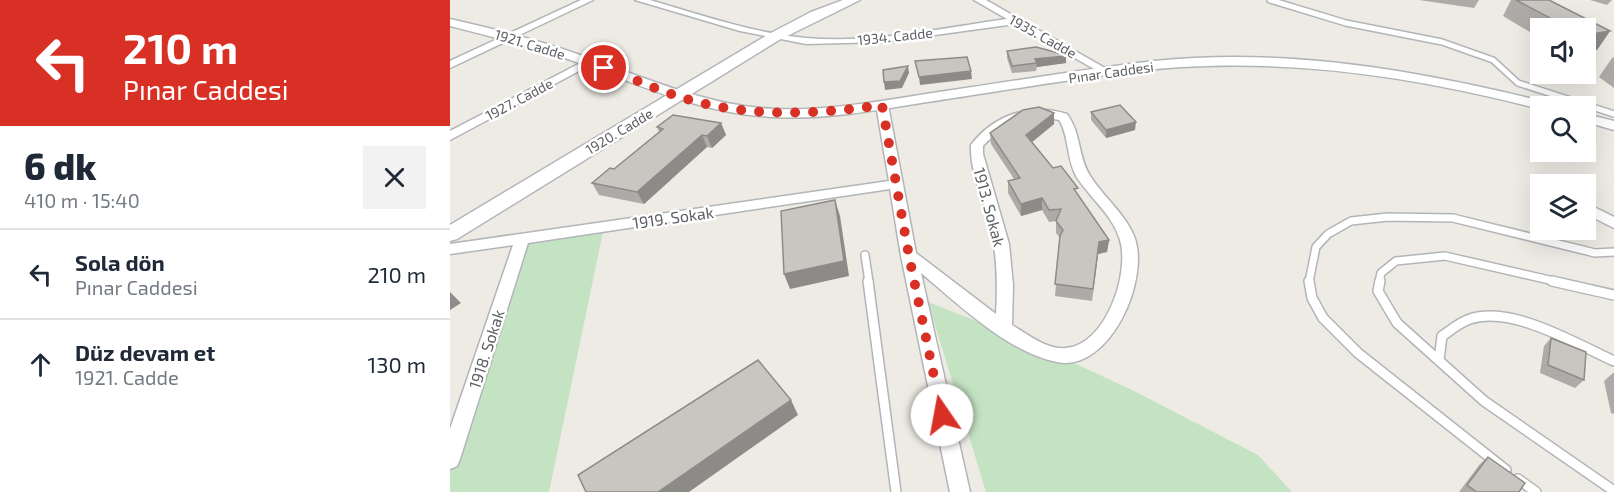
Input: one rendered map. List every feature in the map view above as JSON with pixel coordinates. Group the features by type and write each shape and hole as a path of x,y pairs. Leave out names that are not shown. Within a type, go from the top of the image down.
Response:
{"main road":[{"name":"1920. Cadde","path":"454,228 802,21 854,0"}],"street":[{"path":"450,65 588,0"},
{"name":"1934. Cadde","path":"640,0 774,37 832,42 876,39 1016,21"},
{"name":"1935. Cadde","path":"987,1 1016,21 1107,72"},
{"name":"1921. Cadde","path":"450,22 509,37 588,62 676,96"},
{"name":"1927. Cadde","path":"450,136 588,62"},
{"name":"Pınar Caddesi","path":"676,96 729,108 773,113 827,112 1107,72 1201,62 1288,63 1434,82 1530,103"},
{"path":"882,105 909,256 960,492"},
{"name":"1913. Sokak","path":"909,256 1003,327 1044,350 1058,356 1075,354 1090,346 1102,333 1130,283 1132,265 1129,240 1122,225 1085,179 1075,155 1068,123 1055,114 1043,111 1018,116 992,131 977,145 979,166 994,214 1003,257 1005,296 1003,327"},
{"path":"1596,121 1614,126"},
{"name":"1919. Sokak","path":"450,249 896,184"},
{"path":"1596,213 1614,223"},
{"name":"1918. Sokak","path":"450,459 522,239"}],"lane":[{"path":"1270,0 1346,23 1442,42 1493,60 1518,83 1614,114"},
{"path":"1536,492 1419,403 1358,353 1323,318 1312,298 1308,278 1316,248 1328,234 1351,221 1388,217 1453,218 1595,253 1614,252"},
{"path":"865,255 896,492"},
{"path":"1614,295 1445,256 1396,261 1381,273 1378,291 1397,323 1484,401 1614,491"},
{"path":"1439,360 1442,336 1470,319 1491,315 1539,329 1614,361"}],"green space":[{"path":"604,227 549,492 450,492 450,459 522,239"},
{"path":"928,302 1020,338 1132,390 1258,455 1292,492 986,492"}],"building":[{"path":"1516,0 1549,0 1584,18 1550,18"},
{"path":"1596,24 1610,31 1596,33"},
{"path":"1036,47 1066,56 1035,59 1037,63 1012,66 1007,51"},
{"path":"967,57 971,71 919,77 915,61"},
{"path":"908,66 900,81 884,82 883,70"},
{"path":"1120,105 1136,122 1106,130 1091,112"},
{"path":"1039,107 1054,113 1026,135 1053,168 1061,166 1078,188 1074,189 1109,240 1099,242 1093,289 1055,284 1060,236 1063,230 1056,221 1061,209 1049,210 1042,198 1021,204 1008,181 1020,178 990,133 1023,110"},
{"path":"673,115 721,123 707,136 702,135 637,192 592,183 610,168 614,169 663,129 657,127"},
{"path":"835,200 844,261 784,274 781,211"},
{"path":"1551,338 1586,352 1584,380 1548,365"},
{"path":"758,360 791,400 658,492 586,492 578,475"},
{"path":"1488,457 1525,483 1519,492 1477,492 1467,485"}],"route":[{"path":"604,68 676,96 729,108 773,113 800,113 882,105 909,256 942,415"}]}
